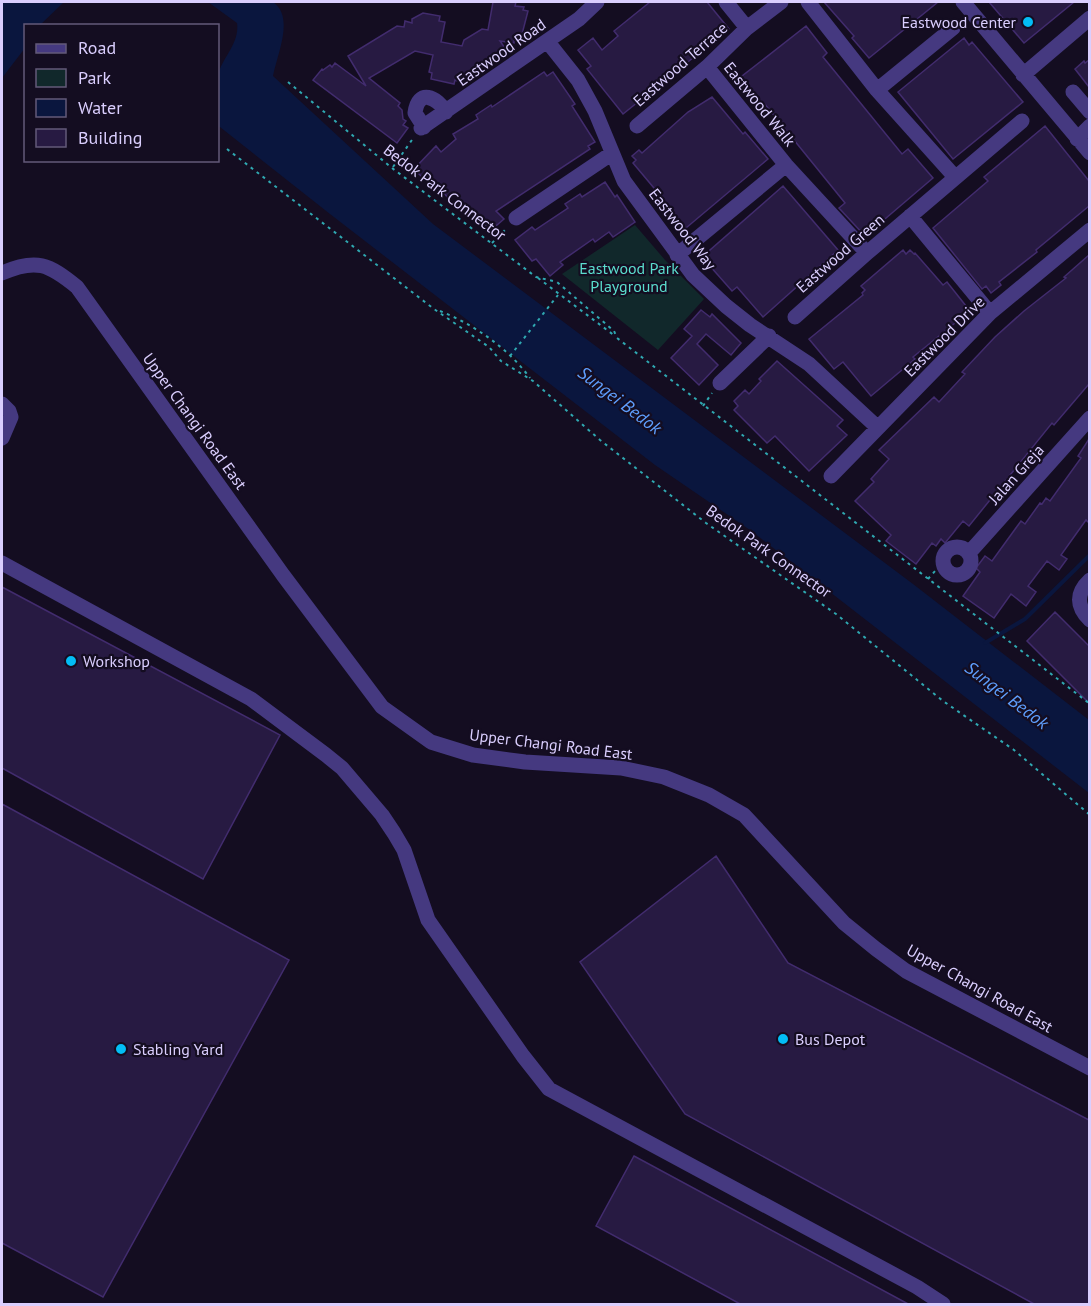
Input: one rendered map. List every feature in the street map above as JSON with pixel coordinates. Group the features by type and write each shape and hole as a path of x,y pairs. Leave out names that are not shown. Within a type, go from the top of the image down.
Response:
{"street":[{"name":"Eastwood Road","path":"423,127 579,19 597,2"},
{"name":"Eastwood Terrace","path":"726,2 747,28"},
{"name":"Eastwood Terrace","path":"637,126 707,67 747,28 781,2"},
{"path":"808,2 877,90 955,177"},
{"path":"963,2 1089,153"},
{"path":"1023,75 1089,18"},
{"path":"877,90 953,28"},
{"name":"Eastwood Way","path":"547,41 578,80 601,124 620,174 693,275 750,325 809,364 877,427"},
{"name":"Eastwood Walk","path":"707,67 786,165 867,253"},
{"path":"1073,92 1089,112"},
{"path":"423,127 415,113 420,100 433,98 446,112"},
{"name":"Eastwood Green","path":"795,316 909,216 1022,122"},
{"path":"1077,139 1089,126"},
{"path":"516,219 611,154"},
{"name":"Eastwood Walk","path":"677,255 786,165"},
{"name":"Eastwood Green","path":"909,216 990,313"},
{"name":"Eastwood Drive","path":"831,476 990,313 1089,231"},
{"name":"Upper Changi Road East","path":"2,273 18,266 36,264 56,270 77,287 283,575 382,707 431,742 473,755 525,762 621,768 664,777 709,795 744,815 844,922 876,950 906,971 1089,1068"},
{"path":"720,382 769,336"},
{"path":"2,404 11,417 2,438"},
{"name":"Jalan Greja","path":"943,562 950,574 959,576 964,574 970,567 969,554 1089,418"},
{"path":"943,562 945,554 953,548 962,548 969,554"},
{"path":"2,563 250,699 342,768 382,815 394,833 408,860 428,921 523,1056 549,1089 906,1281 943,1305"},
{"path":"1089,580 1079,596 1081,607 1089,620"}],"path":[{"name":"Bedok Park Connector","path":"288,82 392,168 617,338 1089,704"},
{"path":"392,168 423,127"},
{"name":"Bedok Park Connector","path":"227,149 434,309 489,347 501,361 533,381 600,440 706,523 836,614 943,701 1014,750 1089,815"},
{"path":"492,243 516,219"},
{"name":"Bedok Park Connector","path":"536,277 557,282 614,331 617,338"},
{"path":"510,356 558,295"},
{"name":"Bedok Park Connector","path":"434,309 465,321 520,363 533,381"},
{"path":"928,579 943,562"}],"green space":[{"name":"Eastwood Park Playground","path":"635,225 665,260 704,299 658,350 562,274"}],"water":[{"path":"2,2 64,2 41,24 24,24 24,49 2,78"},
{"name":"Sungei Bedok","path":"208,2 273,2 283,17 284,26 273,76 433,224 913,584 1089,720 1089,793 750,530 655,465 219,127 219,72 236,37 237,23"}],"building":[{"path":"493,2 516,2 515,6 524,7 523,10 528,11 520,42 500,41 507,51 468,77 462,76 460,82 455,80 454,84 431,79 432,73 429,72 433,55 415,51 369,78 400,103 398,106 406,121 403,125 408,128 397,143 313,80 322,69 330,65 332,67 335,63 366,86 348,56 397,26 404,27 405,21 412,23 412,19 423,13 440,16 439,21 445,22 441,42 462,46 464,40 482,29 488,30"},
{"path":"650,2 707,2 729,29 623,114 587,69 591,66 578,50 593,38 602,50 618,36 614,31"},
{"path":"824,2 938,2 869,58 852,38 854,36"},
{"name":"Eastwood Center","path":"989,2 1074,2 1024,43"},
{"path":"806,26 827,53 823,57 902,154 908,149 933,178 865,236 839,208 845,203 764,103 758,107 737,80"},
{"path":"964,38 969,45 972,42 1023,102 953,159 898,92"},
{"path":"1089,60 1089,87 1075,69 1084,61 1085,63"},
{"path":"544,72 547,76 553,72 575,104 572,106 595,142 588,146 590,149 496,211 504,219 490,231 455,194 449,199 428,175 424,179 414,169 436,146 441,152 456,139 453,134 478,119 476,115"},
{"path":"712,97 768,159 680,233 657,206 664,200 633,163 636,160 632,156 639,150 642,153 688,112"},
{"path":"1045,126 1089,181 1089,206 999,282 1001,285 991,293 986,286 982,289 933,228 988,181 984,177"},
{"path":"605,182 635,222 613,237 609,232 595,242 593,239 560,262 563,265 550,276 536,259 532,261 515,240 532,227 535,230 568,208 565,204 580,194 582,197"},
{"path":"783,186 838,250 763,317 737,287 732,291 702,257"},
{"path":"903,250 906,254 910,250 915,253 943,285 947,282 970,311 913,357 915,359 871,396 843,362 834,369 809,339 863,295 865,290 861,286"},
{"path":"1089,255 1089,384 1054,425 1052,423 969,526 963,521 945,543 941,539 936,546 932,543 916,564 886,541 891,535 855,501 874,482 871,479 889,459 879,450 934,397 939,402 965,374 962,372 995,337 1066,278 1064,277"},
{"path":"701,310 710,317 712,314 741,343 731,355 706,334 697,344 718,365 699,385 671,358 692,336 684,329"},
{"path":"777,361 843,420 837,426 847,435 809,471 775,436 767,443 734,410 738,406 734,401 745,390 749,394 761,381 759,379"},
{"path":"1089,439 1089,523 1086,520 1061,555 1067,559 1059,570 1047,561 1028,586 1036,592 1026,606 1011,594 994,618 963,596 980,572 976,568 985,556 992,561 1021,521 1025,524 1046,498 1050,501 1081,458 1078,456"},
{"name":"Workshop","path":"2,587 280,735 203,879 2,768"},
{"path":"1055,612 1089,646 1089,703 1027,641"},
{"name":"Stabling Yard","path":"2,804 289,960 103,1297 2,1243"},
{"name":"Bus Depot","path":"716,856 788,963 1089,1120 1089,1305 1036,1305 685,1114 580,962"},
{"path":"634,1156 910,1305 742,1305 596,1226"}],"waterway":[{"path":"985,643 1025,619 1090,555"}],"place":[{"name":"Eastwood Center","path":"1028,22"},
{"name":"Workshop","path":"71,661"},
{"name":"Bus Depot","path":"783,1039"},
{"name":"Stabling Yard","path":"121,1049"}]}
